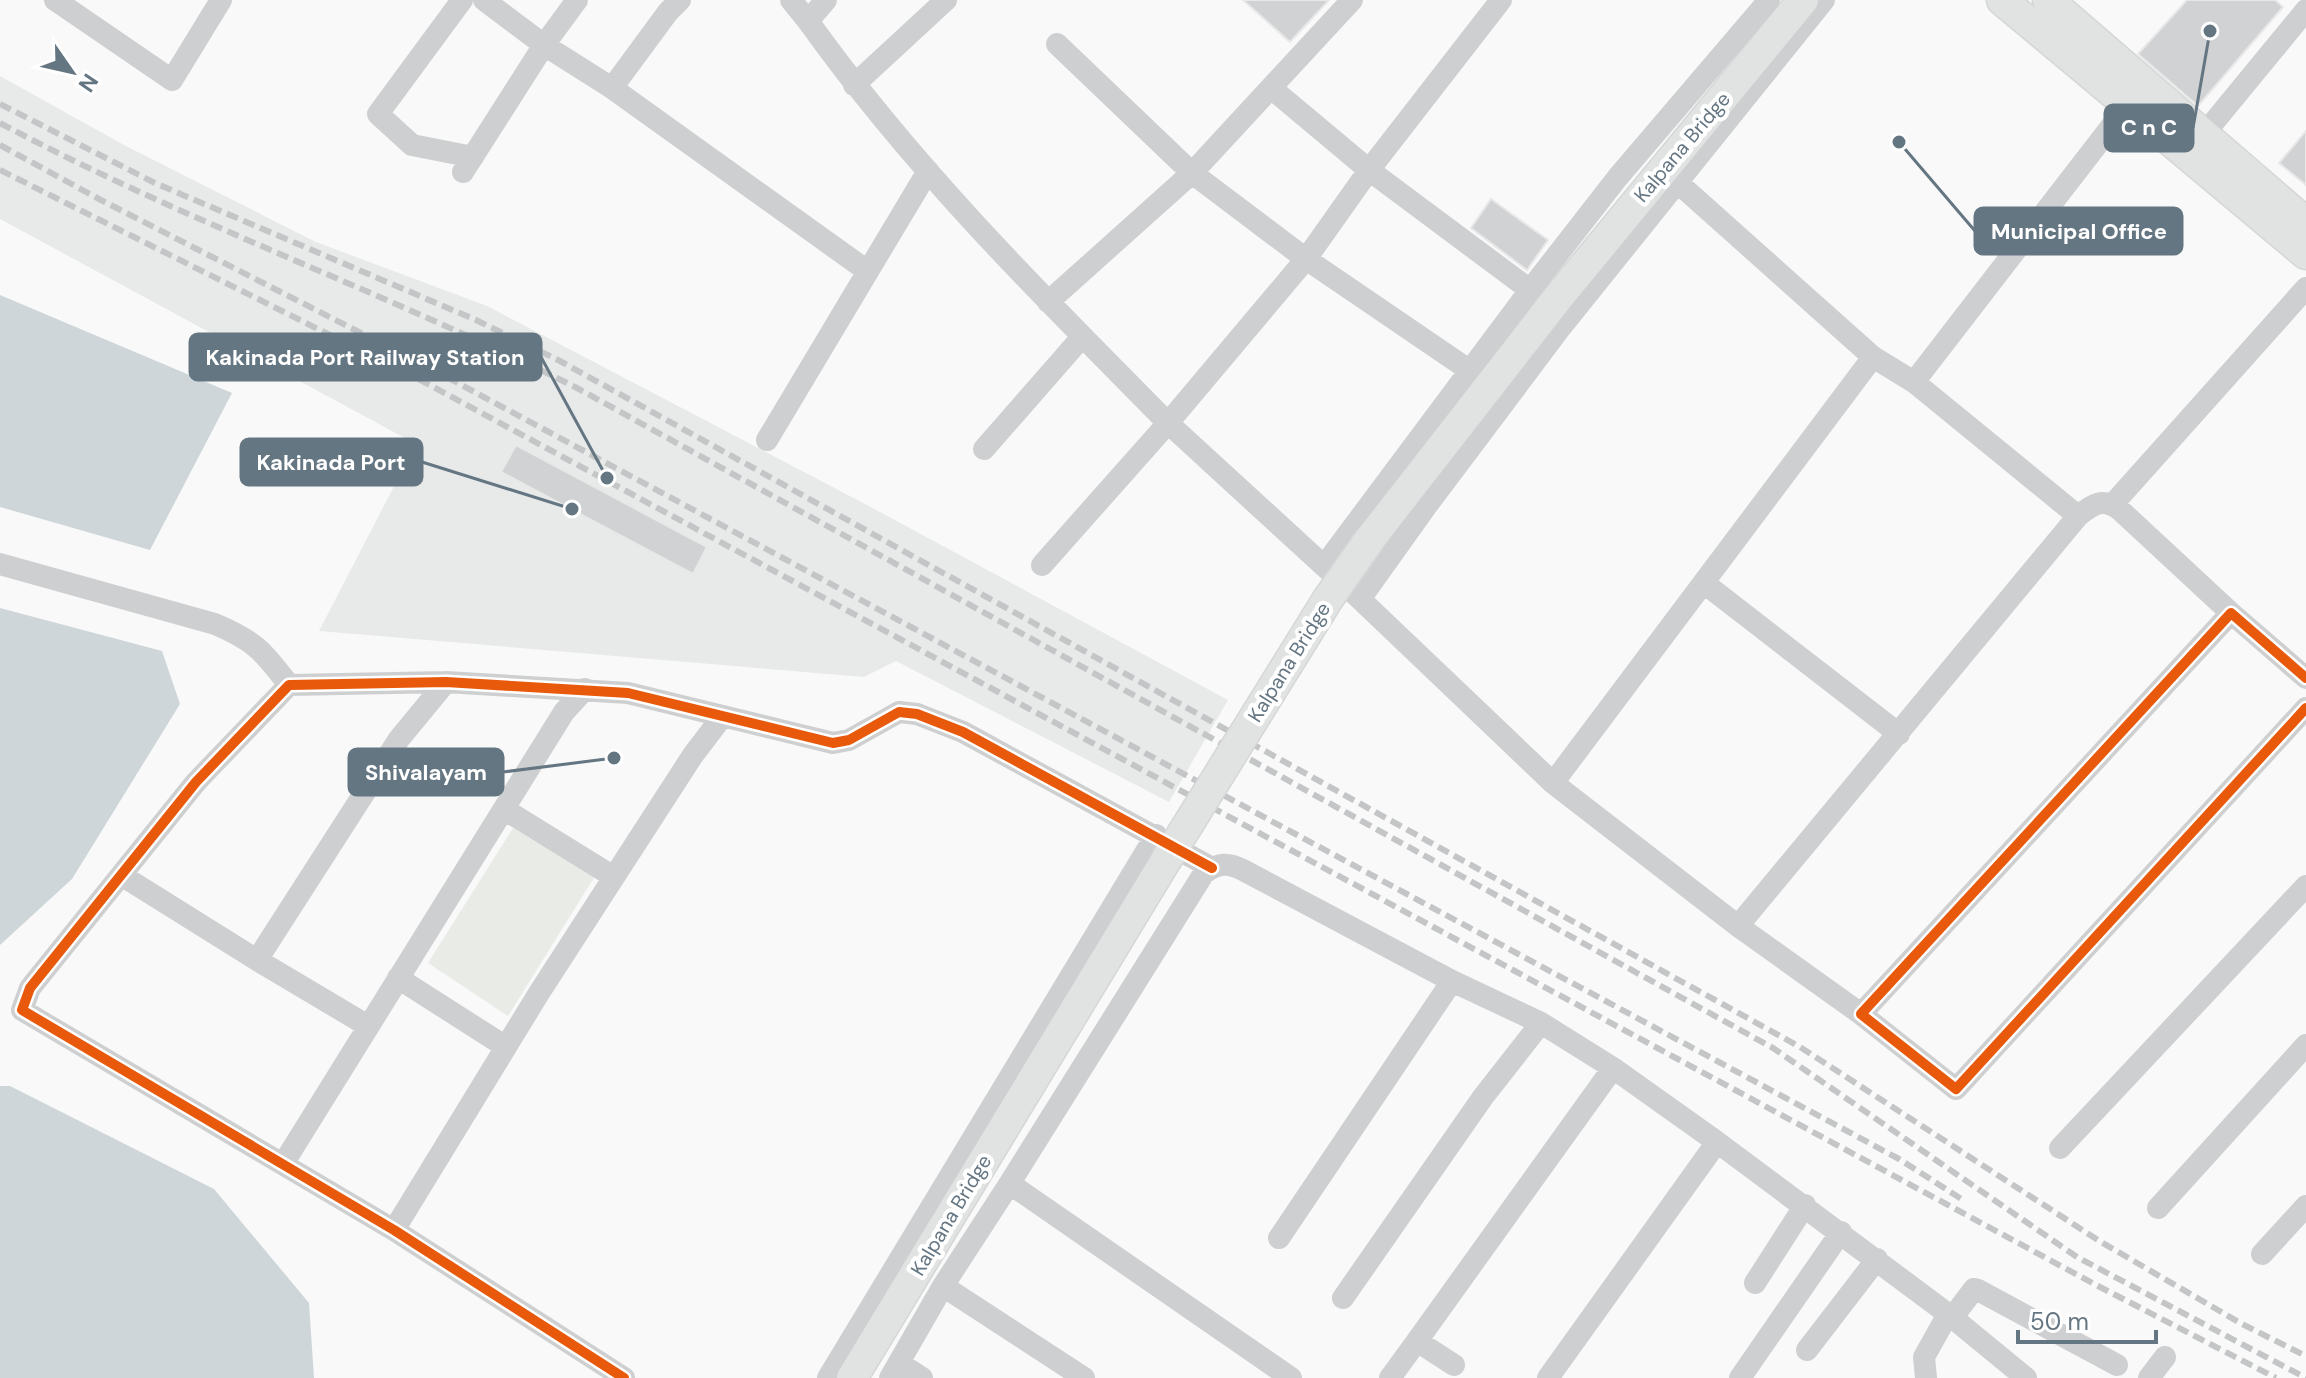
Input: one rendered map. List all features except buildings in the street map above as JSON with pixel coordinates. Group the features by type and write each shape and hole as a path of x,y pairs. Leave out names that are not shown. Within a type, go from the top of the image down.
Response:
{"main road":[{"name":"Kalpana Bridge","path":"852,1378 1161,848 1328,599 1370,539 1557,299 1803,0"},
{"path":"2002,0 2127,106 2196,144 2306,223"},
{"path":"2048,0 2306,254"}],"street":[{"path":"55,0 172,80 217,1"},
{"path":"462,0 378,114 412,145 468,165 544,45 577,0"},
{"path":"484,0 866,270"},
{"path":"612,88 680,0"},
{"path":"791,0 854,85 928,171 1082,337 1168,423 1360,599 1553,783 1956,1089 2306,708"},
{"path":"808,21 826,0"},
{"path":"854,85 946,0"},
{"path":"1048,302 1192,173 1352,0"},
{"path":"1042,565 1168,423 1306,259 1369,170 1501,0"},
{"path":"1324,566 1469,370 1618,177 1769,0"},
{"path":"1360,599 1561,327 1824,0"},
{"path":"2196,144 2306,10"},
{"path":"1057,44 1192,173 1306,259 1469,370"},
{"path":"1271,88 1369,170 1530,290"},
{"path":"1914,382 2127,106"},
{"path":"767,440 928,171"},
{"path":"1677,182 1873,357 1914,382 2078,516"},
{"path":"2113,504 2306,288"},
{"path":"984,449 1082,337"},
{"path":"1553,783 1873,357"},
{"path":"1738,926 2078,516 2094,504 2113,504 2306,678"},
{"path":"0,564 215,624 263,650 289,685"},
{"path":"1704,583 1899,734"},
{"path":"1861,1014 2231,613"},
{"path":"22,1010 30,988 196,782 289,685 446,682 628,693 833,743 849,740 899,712 917,714 963,732 1161,848 1212,868"},
{"path":"257,960 399,739 446,682"},
{"path":"283,1164 564,712 585,689"},
{"path":"394,1230 614,877 693,755 722,717"},
{"path":"504,809 614,877"},
{"path":"828,1378 1161,848"},
{"path":"922,1378 894,1370 943,1286 1204,873 1218,864 1231,864 1452,981 1541,1023 1613,1068 1877,1259 2026,1378"},
{"path":"121,875 368,1026"},
{"path":"2060,1148 2306,886"},
{"path":"398,978 506,1047"},
{"path":"1279,1238 1452,981"},
{"path":"0,1004 22,1010 394,1230 624,1378"},
{"path":"1343,1298 1483,1097 1541,1023"},
{"path":"2158,1208 2306,1045"},
{"path":"1390,1378 1613,1068"},
{"path":"1548,1378 1717,1142"},
{"path":"1008,1186 1016,1188 1291,1378"},
{"path":"1755,1283 1805,1205"},
{"path":"2262,1254 2306,1206"},
{"path":"1740,1378 1841,1232"},
{"path":"1807,1350 1877,1259"},
{"path":"943,1286 1084,1378"},
{"path":"1926,1378 1924,1357 1950,1316 1974,1289 2117,1365"},
{"path":"1417,1341 1457,1374"},
{"path":"2149,1378 2165,1357"}],"shaded area":[{"path":"0,76 124,145 316,242 487,306 867,505 1228,700 1169,802 896,661 864,677 319,631 416,444 0,219"},
{"path":"0,295 232,393 150,550 0,507"},
{"path":"0,608 162,651 180,704 72,879 0,945"},
{"path":"513,828 595,876 508,1016 428,963"},
{"path":"0,1086 10,1086 214,1189 309,1303 314,1378 0,1378"}],"railway":[{"path":"0,104 155,183 476,320 560,361 1800,1047 2101,1242 2242,1324 2306,1356"},
{"path":"0,123 142,193 506,353 577,388 1773,1048 2077,1257 2306,1378"},
{"path":"0,145 443,375 1899,1159 1963,1200"},
{"path":"0,170 426,383 2098,1286 2276,1378"}],"cycle path":[{"path":"2306,678 2231,613 1861,1014 1956,1089 2306,708"},
{"path":"624,1378 394,1230 22,1010 30,988 196,782 289,685 446,682 628,693 833,743 849,740 899,712 917,714 963,732 1212,868"}],"place":[{"name":"C n C","path":"2210,31"},
{"name":"Municipal Office","path":"1899,142"},
{"name":"Kakinada Port Railway Station","path":"607,478"},
{"name":"Kakinada Port","path":"572,509"},
{"name":"Shivalayam","path":"614,758"}]}
